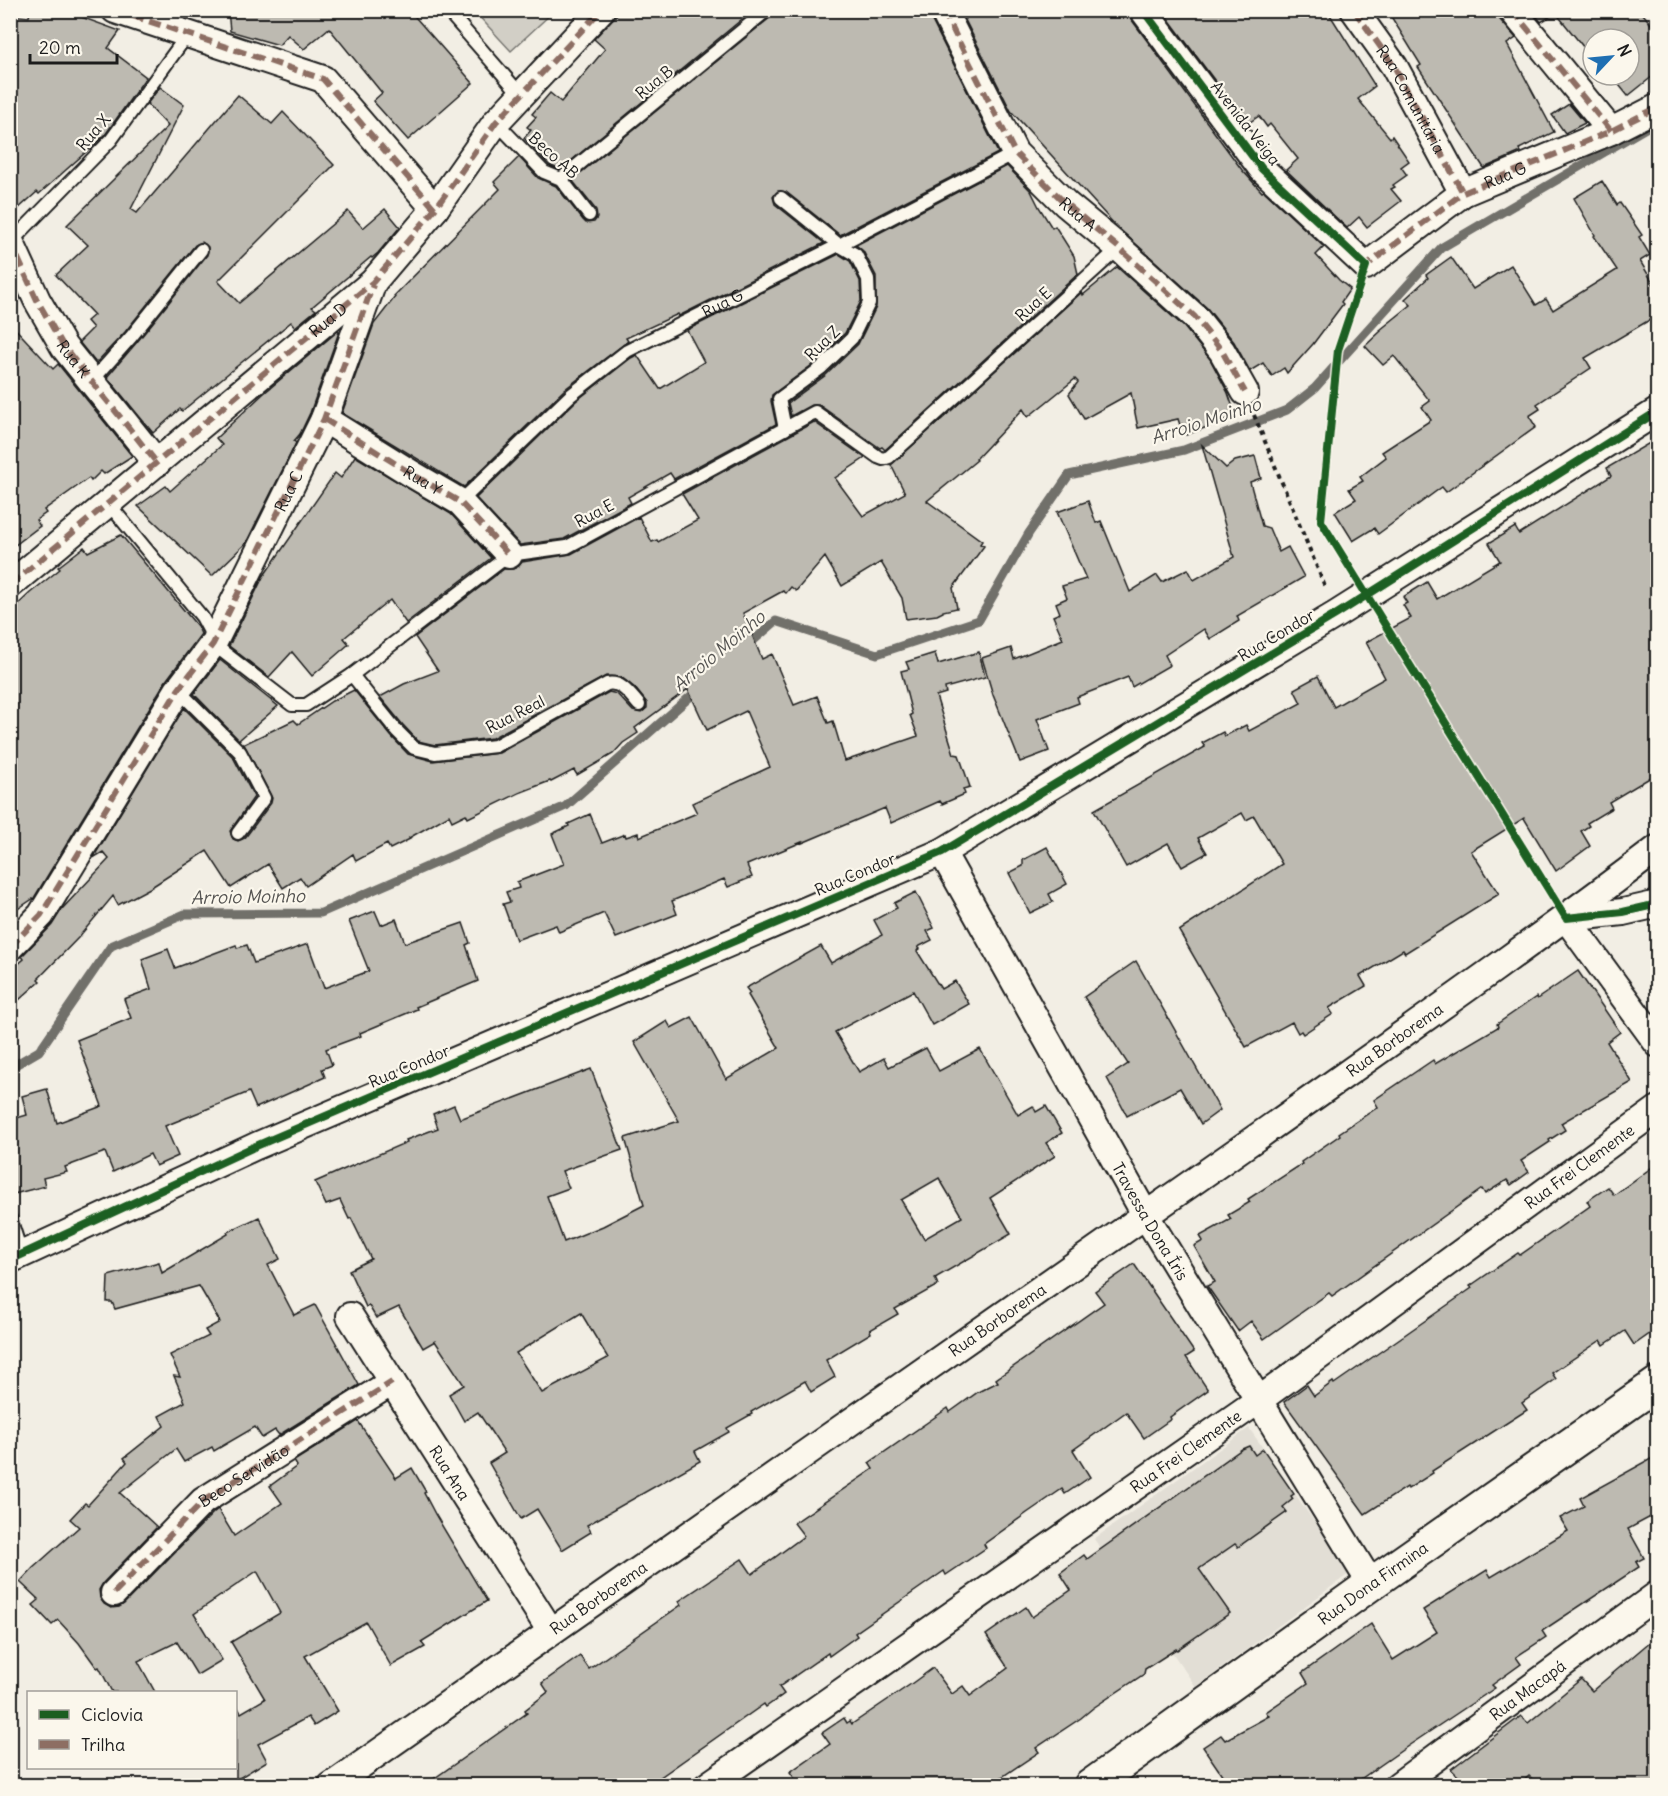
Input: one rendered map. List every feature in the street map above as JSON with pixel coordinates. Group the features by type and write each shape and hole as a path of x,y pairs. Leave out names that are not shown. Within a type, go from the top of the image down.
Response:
{"street":[{"path":"116,10 324,79 435,209"},
{"name":"Rua D","path":"10,585 374,282 435,209 496,122 601,10"},
{"name":"Rua A","path":"943,10 1015,153 1066,204 1119,248 1195,317 1222,351 1245,392"},
{"name":"Avenida Veiga","path":"1143,10 1262,169 1366,266"},
{"name":"Rua Comunitária","path":"1354,10 1394,66 1463,193"},
{"path":"1512,10 1611,131"},
{"name":"Rua G","path":"1366,266 1463,193 1611,131 1658,107"},
{"name":"Rua K","path":"11,242 37,300 64,347 157,463"},
{"name":"Rua C","path":"10,947 41,915 178,690 213,644 324,419 374,282"},
{"name":"Rua Condor","path":"16,1258 256,1146 942,852 1337,614 1658,411"},
{"name":"Rua Y","path":"324,419 460,502 509,555"},
{"name":"Rua Borborema","path":"331,1785 1146,1216 1566,918 1658,848"},
{"name":"Travessa Dona Íris","path":"942,852 1146,1216 1371,1584"},
{"path":"1566,918 1623,912 1658,904"},
{"path":"1566,918 1658,1044"},
{"name":"Rua Frei Clemente","path":"707,1785 1259,1400 1658,1109"},
{"name":"Rua Ana","path":"350,1316 550,1630"},
{"name":"Beco Servidão","path":"114,1593 203,1501 392,1382"},
{"name":"Rua Dona Firmina","path":"1090,1785 1658,1383"},
{"name":"Rua Macapá","path":"1397,1785 1658,1594"}],"lane":[{"path":"447,10 521,95"},
{"name":"Rua B","path":"561,179 767,10"},
{"name":"Rua X","path":"11,242 111,140 188,34"},
{"name":"Beco AB","path":"496,122 544,172 561,179 589,215"},
{"name":"Rua G","path":"460,502 571,395 627,351 839,245 1015,153"},
{"name":"Rua Z","path":"781,198 839,245 856,255 868,279 869,303 852,338 821,368 779,399 785,429"},
{"name":"Rua E","path":"108,503 202,617 213,644 292,705 306,705 352,675 509,555 567,547 815,412 878,457 883,459 889,457 1119,248"},
{"path":"91,382 201,250"},
{"name":"Rua Real","path":"352,675 397,731 414,748 435,753 495,746 607,684 620,685 639,705"},
{"path":"178,690 240,752 264,798 238,833"},
{"path":"10,1218 16,1258"}],"path":[{"path":"1245,392 1314,559"}],"shaded area":[{"path":"474,11 554,11 511,51"},
{"path":"1249,1428 1350,1573 1196,1687 1094,1539"}],"building":[{"path":"30,10 62,10 120,31 108,48 146,77 105,135 39,194 37,192 10,216 10,15 29,17"},
{"path":"228,10 409,10 473,83 408,140 373,101 382,93 329,28 304,49 288,35 279,45 230,31"},
{"path":"621,10 753,10 560,170 549,165 524,138 531,130 527,127 536,117 532,114 550,93 561,102 605,49 594,39"},
{"path":"775,10 928,10 998,153 840,235 786,192 778,191 773,197 775,204 824,243 679,316 678,314 626,338 628,341 565,389 464,487 342,413 374,324 394,296 500,189 494,182 519,157 538,178 556,186 586,223 594,222 597,218 596,210 572,180 772,16"},
{"path":"960,10 1128,10 1131,19 1242,170 1262,192 1264,191 1324,247 1316,255 1350,289 1341,302 1343,304 1313,344 1287,373 1284,368 1272,376 1263,363 1250,371 1234,342 1207,308 1116,226 1011,111"},
{"path":"1162,10 1327,10 1375,86 1358,99 1390,138 1392,136 1409,161 1401,167 1407,175 1391,189 1401,201 1367,227 1359,217 1347,228 1286,170 1298,159 1270,124 1267,127 1259,116 1247,124"},
{"path":"1387,10 1497,10 1500,20 1516,38 1507,44 1554,132 1519,149 1521,152 1484,168 1418,67 1421,65"},
{"path":"1532,10 1640,10 1658,33 1658,72 1641,86 1641,27 1581,27 1581,44 1556,13 1541,22"},
{"path":"160,87 184,105 131,209 137,213 238,95 272,124 283,112 334,165 218,281 239,303 348,211 363,228 385,209 400,227 378,253 312,307 316,310 295,327 291,322 153,433 107,377 207,255 208,247 202,242 195,245 125,332 96,363 79,342 93,328 87,321 94,315 56,275 88,245 67,225 168,126 147,104"},
{"path":"1621,87 1639,87 1628,96"},
{"path":"1569,104 1585,123 1565,133 1552,115"},
{"path":"1007,166 1031,191 1052,228 1055,226 1074,256 1078,274 885,450 819,405 811,405 791,416 788,403 826,375 858,344 876,307 876,276 863,251 856,245"},
{"path":"1602,181 1617,205 1620,203 1642,235 1639,237 1650,255 1640,261 1658,291 1658,315 1585,358 1591,368 1537,404 1540,409 1529,416 1536,427 1446,492 1442,487 1378,534 1374,528 1353,541 1335,512 1356,499 1349,489 1363,481 1360,477 1386,457 1382,452 1431,420 1422,407 1430,401 1394,356 1383,365 1365,346 1380,330 1411,305 1405,299 1428,278 1426,275 1451,257 1473,289 1511,265 1536,305 1546,299 1553,310 1617,270 1594,236 1574,198"},
{"path":"839,254 850,261 860,281 861,301 845,333 816,362 772,395 771,401 776,424 674,479 670,473 628,497 631,503 564,539 520,545 476,498 576,401 631,358 637,355 660,389 704,362 687,330"},
{"path":"1117,267 1184,327 1210,359 1228,393 1236,416 1186,435 1183,424 1180,425 1178,419 1138,428 1131,393 1084,419 1069,394 1078,382 1075,379 1028,417 1023,409 977,460 927,501 982,541 980,544 984,546 953,588 957,608 937,615 906,619 902,598 881,562 842,586 825,557 796,591 791,587 786,593 783,591 743,613 762,659 772,654 794,705 817,696 828,723 833,721 845,761 918,736 910,715 912,714 901,671 909,669 906,662 935,653 938,664 979,652 985,677 945,688 946,693 936,696 954,754 959,755 970,787 963,789 965,794 942,804 940,801 891,823 885,808 802,842 747,865 752,877 728,887 724,879 672,901 677,914 616,938 604,913 559,932 556,925 516,940 503,904 510,902 506,892 519,888 517,882 564,864 552,834 590,814 602,843 625,834 626,837 638,833 639,837 697,813 692,803 770,767 746,711 707,730 688,689 635,728 638,733 623,743 613,754 577,775 574,770 468,818 466,814 452,821 449,815 390,849 387,844 356,861 353,854 306,886 300,877 283,888 268,864 231,888 207,851 150,888 118,905 113,896 78,938 38,979 40,981 10,1008 10,971 24,959 22,956 109,859 103,852 93,858 184,708 233,757 254,797 230,831 233,839 238,841 245,838 271,803 272,798 244,744 294,720 298,724 332,701 354,690 408,754 433,761 499,753 609,692 617,694 633,711 641,713 647,708 647,703 635,688 621,677 606,676 492,738 435,745 418,741 380,697 404,684 438,671 415,637 504,569 513,569 522,562 571,554 639,517 652,542 657,540 658,542 698,520 682,494 814,422 865,458 835,478 863,516 905,493 891,465 1082,292 1083,295"},
{"path":"10,323 53,369 58,364 132,456 104,474 101,471 91,481 89,478 44,510 46,513 36,520 40,526 10,549"},
{"path":"338,331 310,413 294,441 296,443 246,543 212,576 138,506 166,486 170,491 222,445 216,438 263,394"},
{"path":"1658,438 1658,773 1609,802 1612,808 1587,823 1589,826 1581,831 1590,846 1556,871 1524,818 1471,851 1499,894 1405,953 1403,950 1360,976 1366,986 1329,1008 1333,1014 1303,1034 1301,1031 1298,1033 1292,1022 1246,1047 1179,931 1282,864 1254,816 1246,820 1242,813 1198,838 1207,853 1182,867 1168,843 1126,867 1094,810 1205,747 1202,743 1223,732 1225,736 1246,725 1249,731 1301,703 1294,689 1318,676 1334,707 1385,678 1366,642 1411,618 1403,605 1407,603 1403,597 1427,582 1437,599 1500,561 1489,543 1515,527 1519,534 1611,476 1607,468"},
{"path":"1202,445 1226,468 1235,461 1255,456 1261,478 1250,482 1262,526 1269,528 1279,552 1288,547 1304,577 1237,616 1239,621 1210,639 1204,629 1165,655 1170,665 1132,687 1128,677 1077,697 1079,703 1037,719 1049,751 1020,762 993,695 982,658 1011,648 1014,659 1063,639 1053,616 1060,613 1056,603 1067,598 1062,586 1086,579 1057,512 1088,501 1096,523 1101,521 1130,592 1157,575 1162,582 1188,569 1194,580 1234,557"},
{"path":"355,456 451,514 491,558 406,623 390,600 344,638 349,644 312,676 292,652 269,677 229,646 263,577 335,473 341,478"},
{"path":"121,535 198,627 201,634 165,682 34,898 10,914 10,612 60,569 58,567 84,547 88,552"},
{"path":"220,660 278,706 239,740 194,694"},
{"path":"1047,847 1067,884 1049,894 1053,902 1030,913 1009,873 1023,866 1023,860"},
{"path":"916,892 934,928 927,931 932,940 918,947 920,949 917,951 941,989 955,981 969,1004 932,1025 913,991 835,1032 859,1072 884,1058 889,1067 926,1048 939,1071 980,1049 1018,1115 1033,1106 1036,1112 1046,1106 1062,1133 1046,1143 1055,1156 990,1198 1011,1234 935,1278 938,1285 895,1309 898,1314 826,1360 835,1377 811,1392 805,1381 751,1412 752,1414 727,1428 729,1432 695,1451 700,1461 587,1525 591,1532 562,1550 537,1509 521,1519 489,1463 505,1453 478,1412 464,1421 449,1394 464,1385 435,1341 423,1348 399,1307 376,1318 369,1306 366,1307 349,1270 371,1259 340,1200 326,1205 315,1182 407,1142 406,1140 438,1128 433,1114 454,1105 460,1119 591,1069 622,1150 562,1171 569,1188 547,1196 564,1242 603,1226 644,1205 625,1138 679,1121 634,1042 667,1021 671,1028 692,1017 726,1079 779,1048 746,988 821,946 831,963 882,935 874,920 897,908 894,903","holes":["939,1178 962,1217 924,1239 901,1200","581,1313 608,1358 542,1393 516,1353"]},
{"path":"375,911 381,925 396,919 405,943 463,923 470,943 466,945 478,981 360,1033 361,1036 326,1049 332,1065 322,1069 325,1077 256,1108 249,1092 165,1126 178,1156 156,1166 150,1154 113,1172 105,1152 65,1167 67,1172 43,1178 45,1186 10,1195 10,1120 27,1115 22,1096 47,1089 57,1123 102,1106 77,1040 131,1018 124,999 151,989 142,959 168,949 175,968 236,945 237,948 247,945 254,963 308,944 324,988 369,971 349,921"},
{"path":"1136,961 1220,1110 1201,1124 1180,1088 1127,1116 1107,1078 1128,1064 1084,997"},
{"path":"1578,971 1620,1032 1607,1042 1632,1082 1561,1123 1565,1130 1521,1161 1529,1172 1511,1185 1507,1180 1485,1194 1482,1189 1332,1296 1329,1293 1264,1339 1251,1321 1238,1331 1207,1286 1215,1282 1194,1246 1203,1241 1200,1236 1231,1219 1228,1215 1250,1202 1248,1199 1302,1164 1301,1162 1340,1135 1339,1133 1378,1107 1374,1100 1433,1060 1435,1064 1498,1027 1497,1024"},
{"path":"1658,1163 1658,1328 1634,1345 1625,1331 1604,1345 1601,1340 1552,1373 1556,1379 1522,1403 1527,1410 1432,1471 1433,1473 1365,1514 1284,1402 1307,1385 1314,1396 1333,1382 1334,1384 1472,1288 1470,1286 1518,1253 1520,1255 1590,1206 1587,1201 1608,1187 1614,1195"},
{"path":"259,1217 280,1259 268,1265 294,1315 315,1305 359,1385 279,1435 275,1430 262,1438 255,1427 214,1451 212,1447 184,1462 176,1449 120,1493 157,1527 103,1583 99,1590 104,1604 111,1608 124,1604 218,1509 234,1536 282,1503 270,1486 297,1466 294,1461 358,1421 396,1478 412,1468 435,1514 487,1601 421,1642 425,1647 391,1666 366,1622 305,1656 338,1711 314,1726 308,1717 258,1744 267,1761 236,1780 237,1706 241,1713 265,1699 231,1642 280,1613 257,1571 194,1614 222,1660 197,1675 177,1642 138,1661 154,1691 111,1691 99,1667 97,1668 79,1643 58,1620 52,1625 33,1605 39,1600 20,1582 79,1527 70,1519 85,1503 88,1505 127,1462 124,1458 164,1426 159,1416 185,1402 174,1376 180,1377 170,1355 209,1336 205,1330 220,1322 199,1286 115,1309 112,1302 107,1302 108,1276 159,1262 162,1273 228,1234 227,1232"},
{"path":"1134,1264 1194,1352 1186,1357 1208,1390 1170,1417 1171,1419 1144,1438 1126,1412 1073,1450 1090,1477 1065,1494 1062,1489 984,1544 986,1548 946,1575 944,1571 855,1633 857,1636 829,1656 828,1653 779,1687 784,1694 766,1707 764,1704 649,1785 425,1785 527,1713 525,1710 548,1692 542,1683 580,1656 589,1669 681,1605 679,1601 742,1559 752,1574 804,1536 794,1523 873,1469 869,1463 948,1408 950,1412 978,1392 998,1382 996,1379 1104,1303 1095,1291"},
{"path":"1249,1446 1255,1455 1263,1449 1294,1494 1291,1496 1293,1499 1283,1507 1287,1512 1238,1547 1235,1544 1199,1569 1230,1613 1145,1669 1144,1674 1036,1748 1039,1752 990,1785 799,1785 790,1772 830,1744 822,1733 844,1718 847,1723 850,1721 852,1724 933,1668 952,1694 963,1686 970,1696 1008,1668 986,1635 1026,1607 1032,1617 1071,1590 1060,1573 1084,1555 1087,1559"},
{"path":"1658,1455 1658,1513 1628,1529 1644,1558 1636,1562 1639,1567 1542,1631 1546,1637 1516,1657 1521,1664 1492,1685 1495,1688 1352,1785 1229,1785 1203,1747 1221,1735 1225,1740 1269,1716 1266,1712 1308,1683 1302,1673 1371,1624 1393,1660 1437,1632 1423,1610 1487,1570 1491,1577 1568,1531 1560,1518 1584,1506 1580,1498"},
{"path":"1658,1635 1658,1785 1539,1785 1529,1776 1519,1785 1467,1785 1451,1769 1521,1716 1528,1723 1581,1679 1592,1691"}],"waterway":[{"name":"Arroio Moinho","path":"746,647 776,621 877,654 979,620 1029,533 1069,475 1184,450 1287,410 1315,388 1441,248 1654,123"},
{"name":"Arroio Moinho","path":"10,1068 39,1051 111,946 185,914 321,913 566,806 700,688"}],"marked path":[{"path":"115,10 323,79 435,209"},
{"path":"10,585 373,282 435,209 496,122 601,10"},
{"path":"943,10 1015,153 1066,204 1119,248 1195,317 1222,351 1245,392"},
{"path":"1354,10 1394,66 1463,193"},
{"path":"1512,10 1611,131"},
{"path":"1363,263 1366,266 1463,193 1611,131 1658,107"},
{"path":"10,241 37,300 64,347 157,463"},
{"path":"10,947 41,915 178,690 213,644 324,419 373,285"},
{"path":"324,419 460,502 509,555"},
{"path":"114,1593 203,1501 392,1382"}],"cycle path":[{"path":"1143,10 1262,169 1366,266 1338,350 1321,521 1566,918 1623,912 1658,904"},
{"path":"10,1260 256,1146 942,852 1337,614 1658,411"}]}
